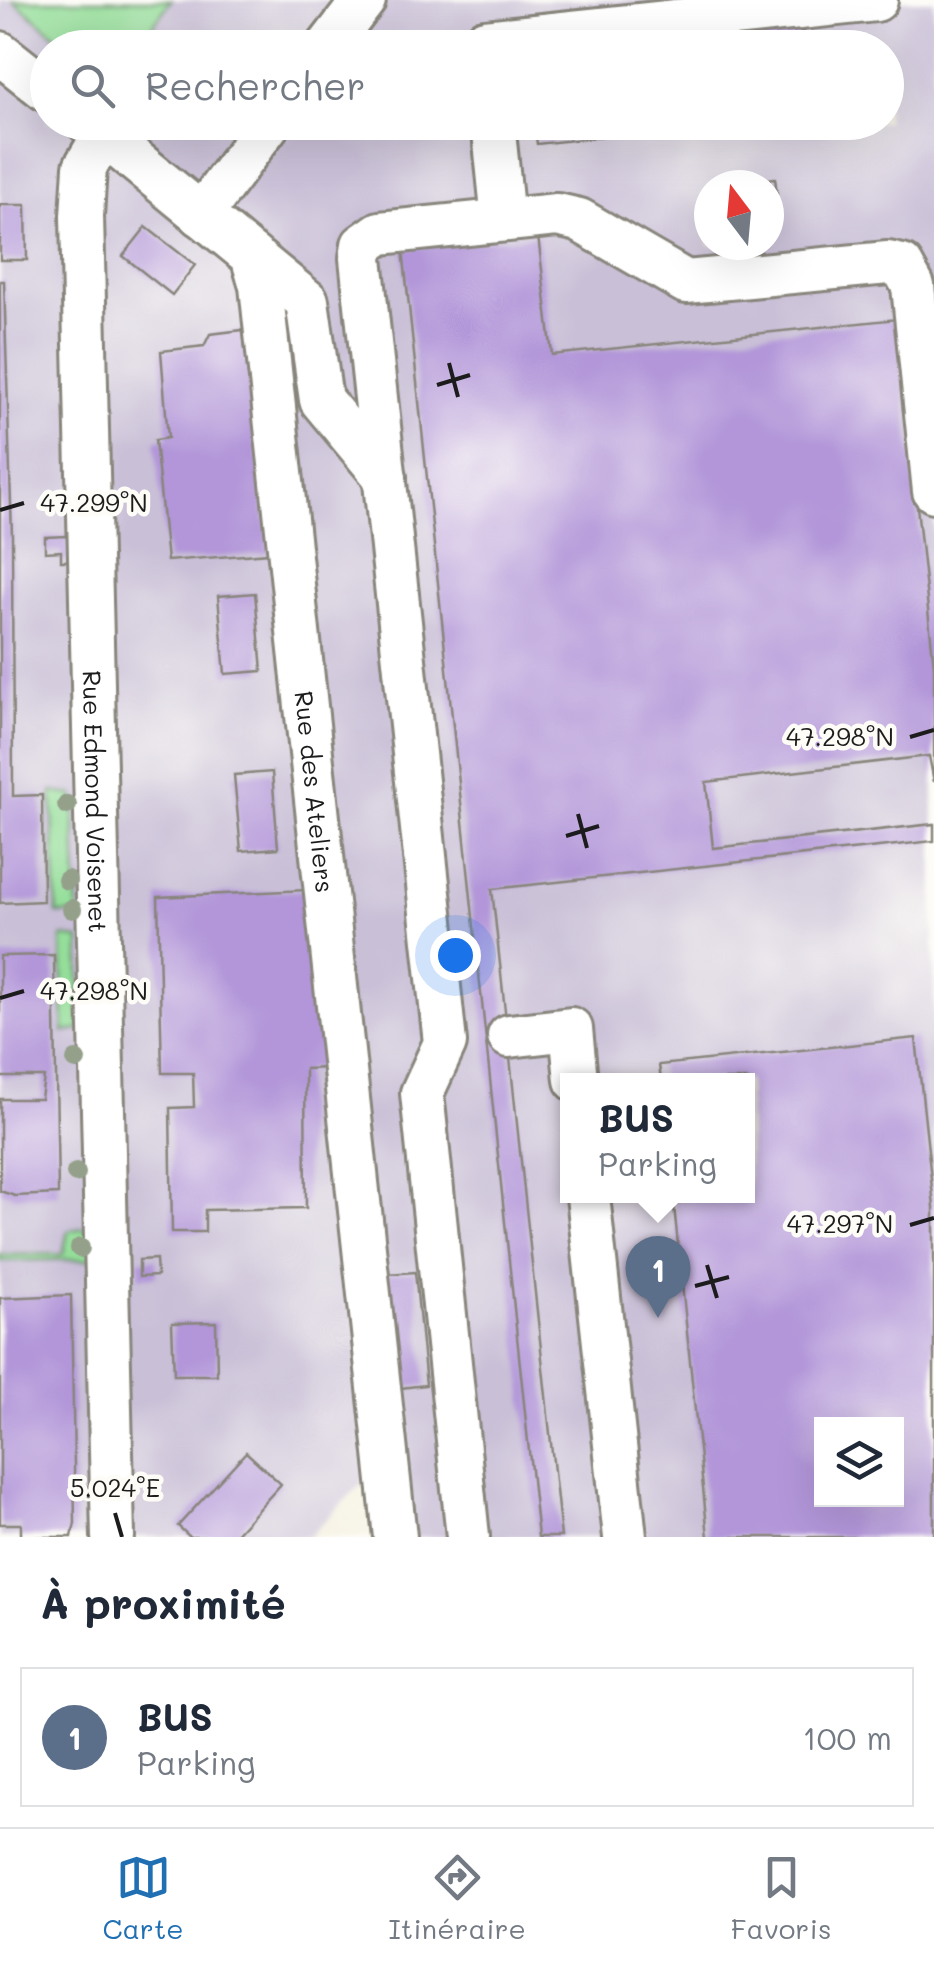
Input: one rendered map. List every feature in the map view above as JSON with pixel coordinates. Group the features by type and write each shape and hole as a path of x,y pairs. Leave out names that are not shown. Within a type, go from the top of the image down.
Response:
{"street":[{"path":"342,30 364,0"},
{"path":"590,30 876,0"},
{"path":"0,53 30,76"},
{"name":"Rue Edmond Voisenet","path":"93,140 85,167 82,216 113,1537"},
{"path":"109,140 307,301 321,400 385,478"},
{"path":"201,215 257,140"},
{"path":"495,140 503,220"},
{"path":"480,1040 385,478 361,258 364,245 380,233 569,216 686,282 888,263 902,266 912,286 934,491"},
{"name":"Rue des Ateliers","path":"252,256 263,306 395,1537"},
{"path":"468,1537 422,1094 480,1040 570,1029 575,1073"},
{"path":"589,1203 624,1537"}],"shaded area":[{"path":"0,0 934,0 934,1537 408,1537 402,1477 367,1478 309,1537 0,1537"}],"green space":[{"path":"13,0 171,0 150,30 49,30"},
{"path":"52,792 74,795 78,914 57,914"},
{"path":"62,937 80,939 80,1030 64,1032"},
{"path":"87,1227 93,1259 0,1261 0,1255 63,1254 68,1231"}],"building":[{"path":"802,21 803,30 728,30"},
{"path":"536,140 574,140 537,144"},
{"path":"0,205 26,205 27,260 0,260"},
{"path":"146,227 195,265 172,295 123,256"},
{"path":"538,236 552,355 897,319 934,666 934,782 929,756 706,782 713,848 934,824 934,841 492,889 561,1537 538,1537 403,249"},
{"path":"0,281 4,281 12,536 13,796 42,795 43,901 0,903"},
{"path":"243,330 269,553 167,561 155,440 168,438 161,351 204,346 210,334"},
{"path":"67,536 68,561 61,561 61,551 45,552 45,537"},
{"path":"255,593 262,671 225,674 218,596"},
{"path":"272,772 278,848 241,851 234,775"},
{"path":"307,890 326,1068 305,1069 306,1208 205,1210 205,1232 172,1232 170,1108 194,1107 193,1073 162,1073 158,897"},
{"path":"54,955 58,1194 15,1196 0,1191 0,1099 41,1099 44,1077 0,1077 0,956"},
{"path":"916,1038 934,1207 934,1537 708,1537 674,1203 755,1203 755,1073 660,1073 659,1065"},
{"path":"156,1259 157,1276 139,1277 139,1260"},
{"path":"415,1272 426,1385 400,1388 388,1274"},
{"path":"71,1295 75,1523 72,1537 21,1537 21,1524 0,1524 0,1298"},
{"path":"216,1322 217,1375 174,1375 172,1323"},
{"path":"246,1452 281,1484 233,1537 190,1537 178,1526"}],"place":[{"name":"BUS","path":"658,1318"}]}
